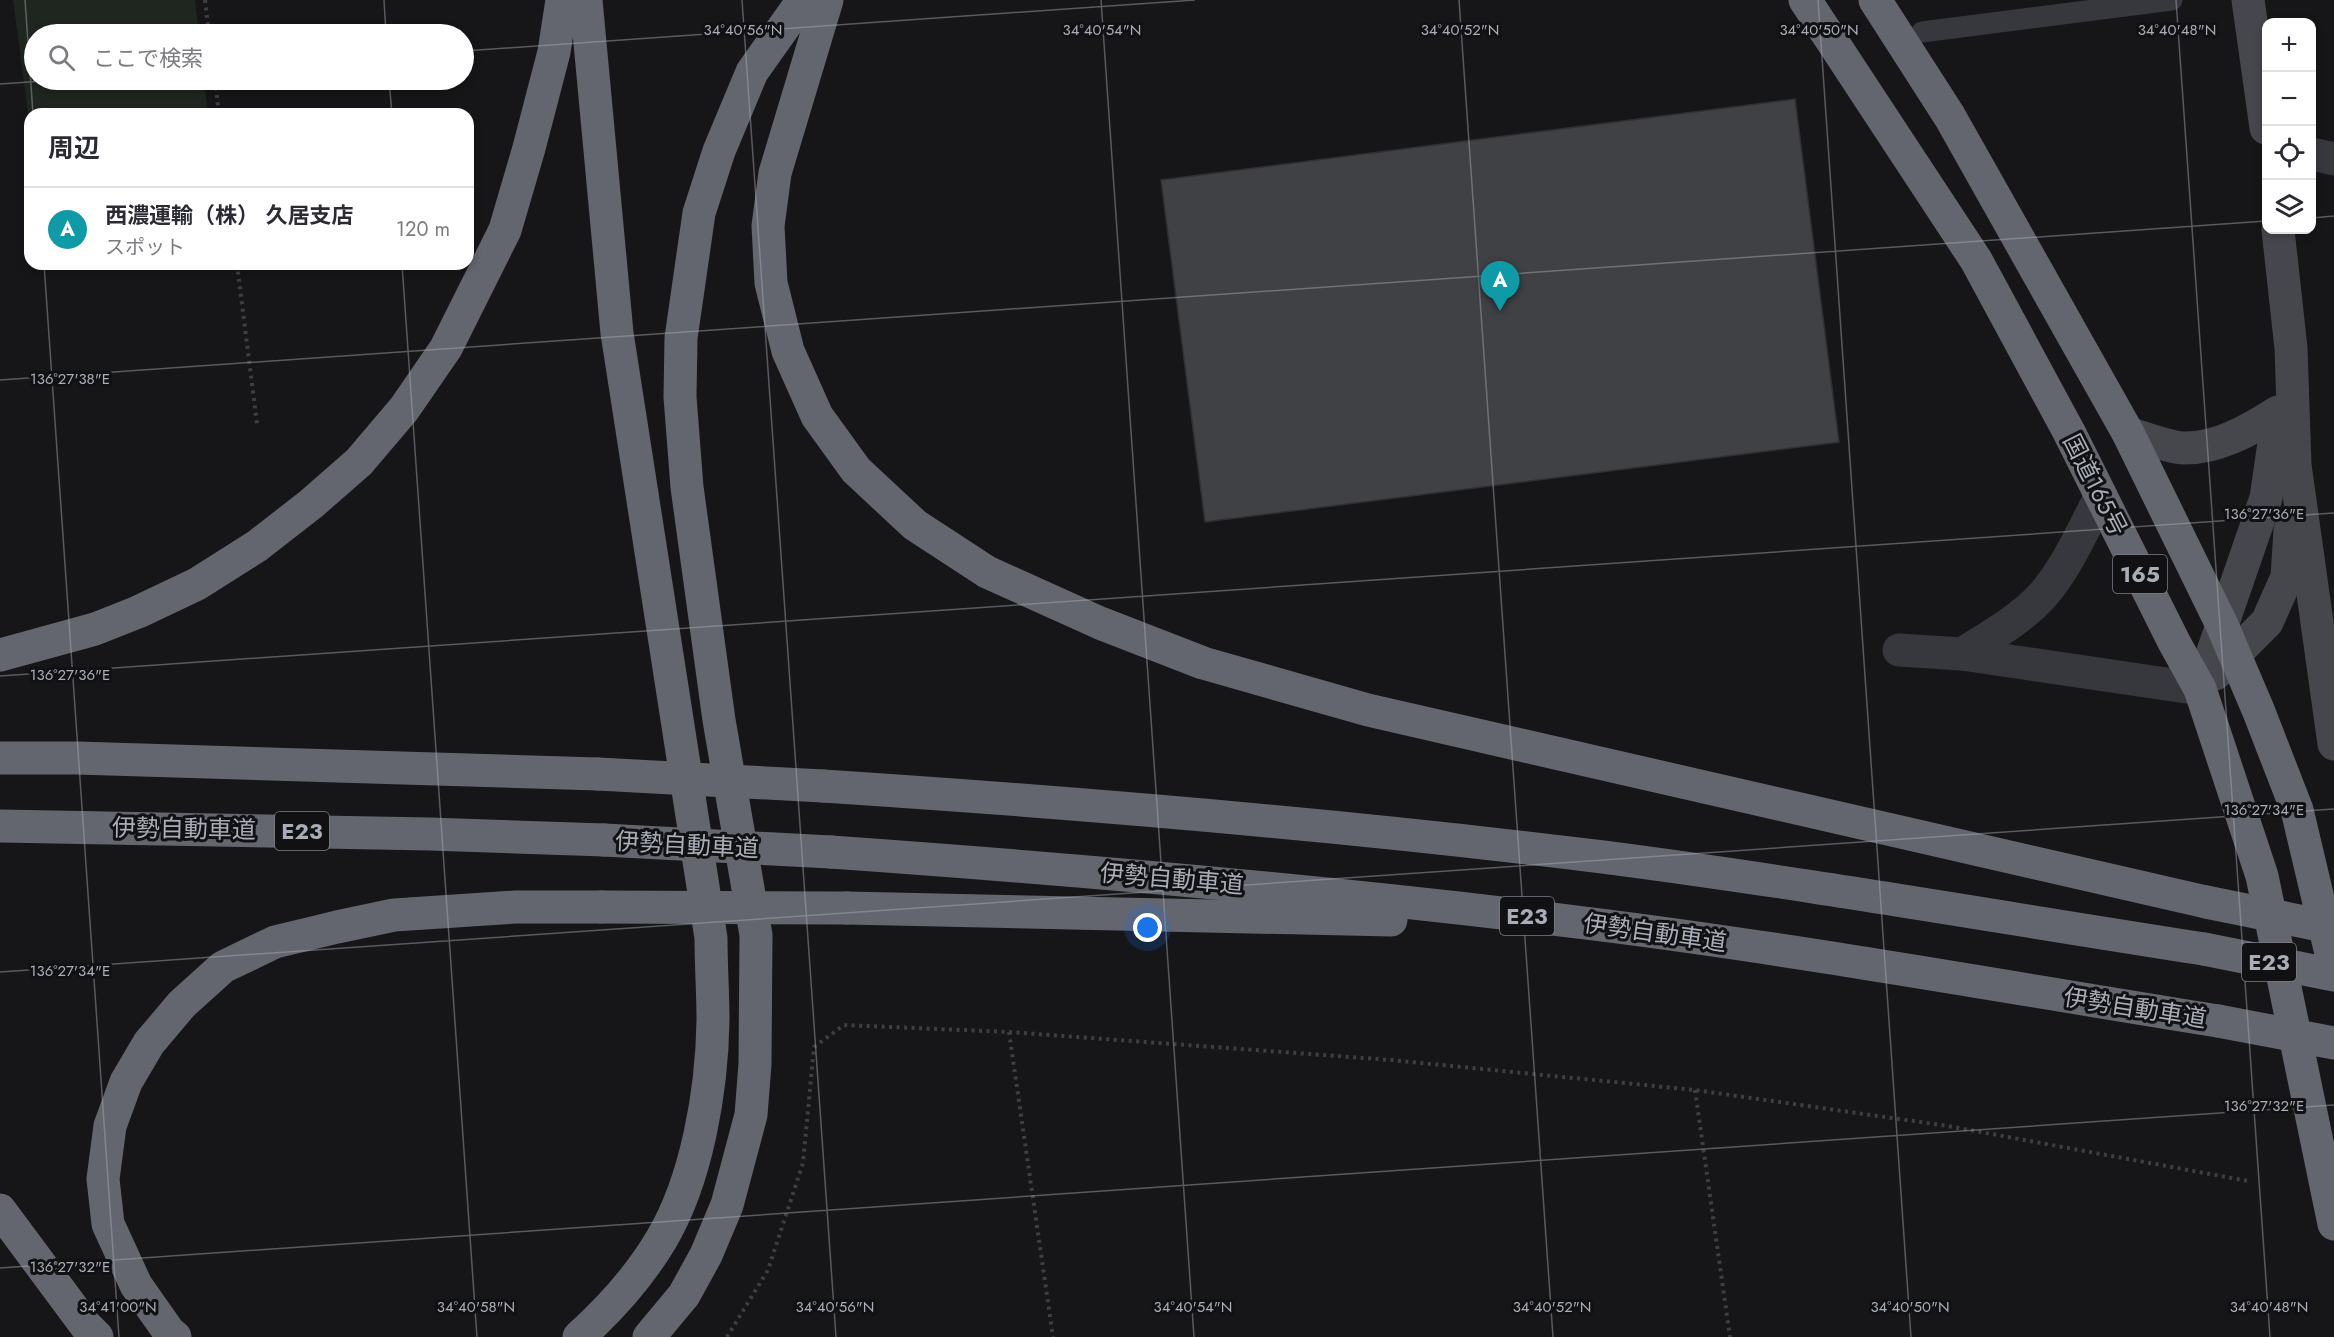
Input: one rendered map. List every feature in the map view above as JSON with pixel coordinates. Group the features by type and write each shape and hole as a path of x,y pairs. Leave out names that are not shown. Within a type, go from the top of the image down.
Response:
{"highway":[{"path":"0,655 95,629 138,612 197,584 257,546 311,504 359,462 404,409 446,348 505,230 530,148 554,52 562,0"},
{"path":"579,1337 607,1311 632,1282 661,1239 680,1200 704,1112 712,1023 711,939 617,333 586,0"},
{"path":"649,1337 684,1295 706,1255 727,1205 751,1115 755,1064 756,935 719,720 687,487 680,397 681,338 699,213 719,151 752,72 803,0"},
{"path":"827,0 775,173 768,226 771,283 788,351 817,416 856,470 915,525 987,572 1100,623 1225,669 1368,710 2206,902 2334,928"},
{"name":"国道165号","path":"1804,0 1976,260 2200,689 2262,876 2334,1224"},
{"name":"165","path":"1875,0 1950,117 2128,433 2222,625 2297,810 2334,966"},
{"name":"E23","path":"0,758 89,758 598,774 1023,799 1320,826 1602,857 1758,879 2204,949 2334,975"},
{"name":"伊勢自動車道","path":"0,826 406,833 604,840 831,852 1024,866 1339,895 1594,924 1751,946 2218,1021 2334,1043"},
{"path":"175,1337 169,1332 136,1285 108,1224 104,1179 110,1126 126,1082 149,1043 182,1004 224,967 275,942 394,915 516,907 846,908 1594,924"},
{"path":"0,1210 86,1326 97,1337"}],"street":[{"path":"2248,0 2266,126"},
{"path":"2316,155 2334,159"},
{"path":"2200,689 2266,498 2278,412 2272,234"},
{"path":"2278,234 2291,348 2295,465 2334,744"},
{"path":"2128,433 2182,448 2212,445 2254,428 2278,412"},
{"path":"2200,689 2267,622 2287,577 2295,465"},
{"path":"1962,654 2011,623 2041,597 2062,569 2101,496"},
{"path":"1899,650 1962,654 2200,689"}],"lane":[{"path":"1922,32 2172,0"}],"path":[{"path":"205,0 208,24"},
{"path":"216,90 218,108"},
{"path":"238,270 257,424"},
{"path":"727,1337 768,1270 803,1163 814,1047 844,1025 1009,1032 1391,1060 1695,1090 1948,1126 2248,1181"},
{"path":"1009,1032 1053,1337"},
{"path":"1695,1090 1730,1337"}],"shaded area":[{"path":"13,0 195,0 198,24 24,24 24,82"},
{"path":"25,90 205,90 207,108 27,108"}],"building":[{"path":"1795,99 1839,442 1205,522 1161,180"}],"place":[{"name":"西濃運輸（株） 久居支店","path":"1500,311"}]}
